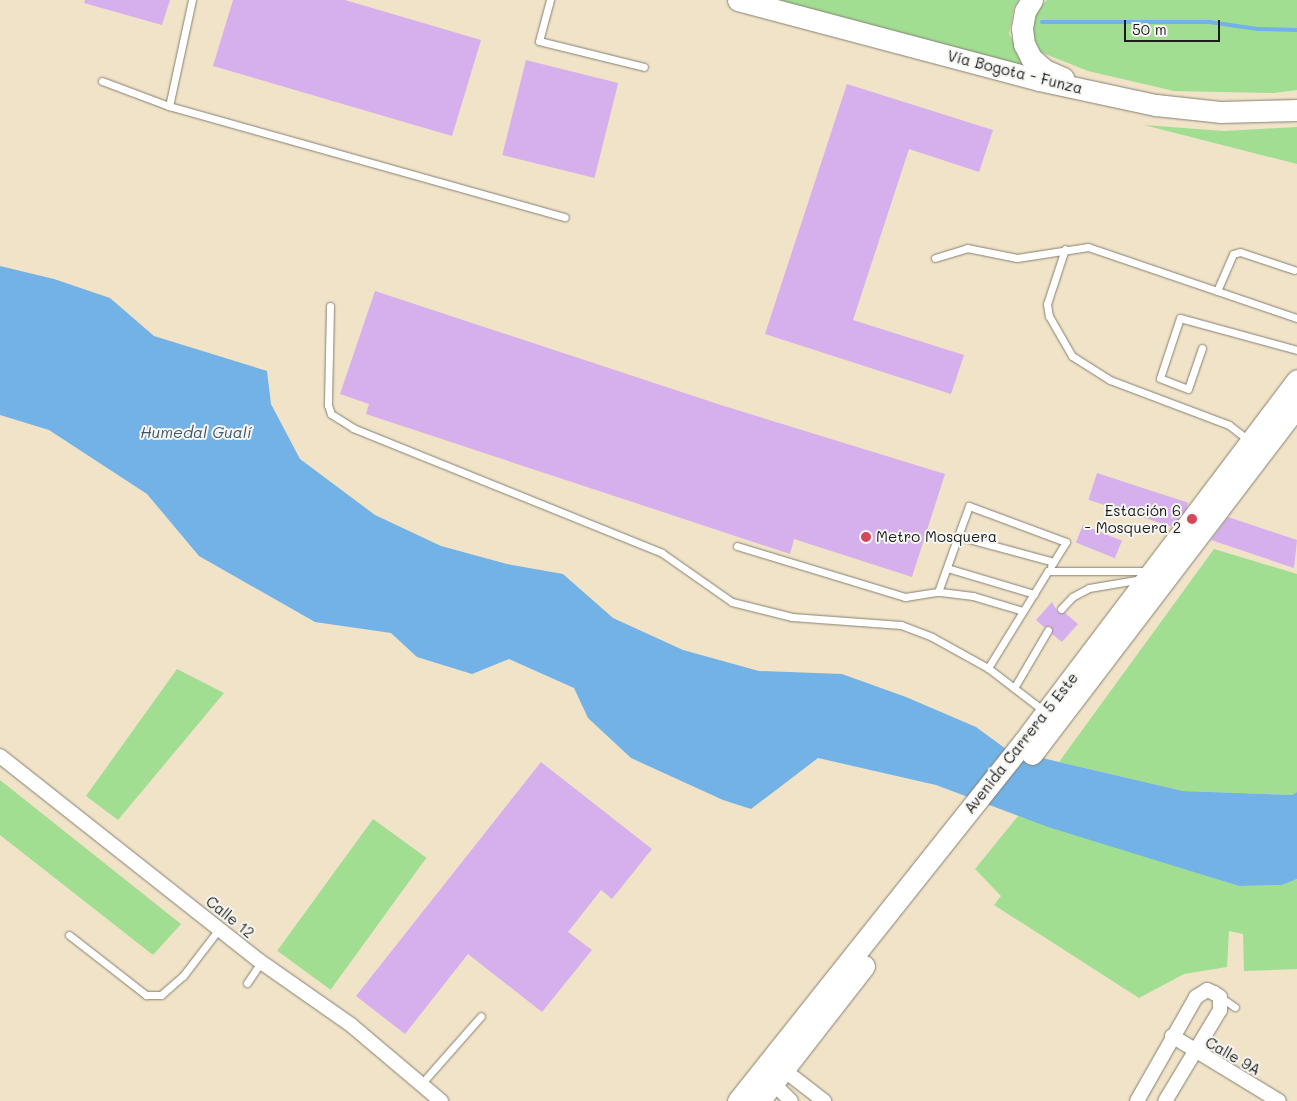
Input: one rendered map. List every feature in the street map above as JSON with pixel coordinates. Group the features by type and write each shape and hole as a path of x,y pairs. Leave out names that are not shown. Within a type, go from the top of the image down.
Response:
{"main road":[{"name":"Vía Bogota - Funza","path":"738,0 1093,92 1156,105 1220,112 1293,112"},
{"path":"1032,0 1025,12 1022,28 1031,58 1044,70 1093,92"},
{"name":"Avenida Carrera 5 Este","path":"1052,717 1149,574 1297,380"},
{"name":"Avenida Carrera 5 Este","path":"738,1101 777,1086 974,815 1297,406"}],"street":[{"name":"Calle 12","path":"0,756 261,962 351,1025 442,1101"},
{"path":"1137,1101 1172,1036 1202,992 1207,990 1220,997 1220,1010 1165,1101"},
{"name":"Calle 9A","path":"1172,1036 1194,1052 1278,1101"},
{"path":"777,1086 790,1086 800,1083"},
{"path":"777,1086 800,1083 824,1101"}],"lane":[{"path":"169,106 192,0"},
{"path":"550,0 539,41 644,67"},
{"path":"102,81 169,106 565,217"},
{"path":"935,258 967,248 1017,258 1065,249 1088,247 1297,318"},
{"path":"1065,249 1047,304 1049,316 1072,356 1110,380 1229,425 1249,441"},
{"path":"1217,291 1233,254 1240,252 1294,270"},
{"path":"330,306 328,405 331,414 352,428 662,553 732,602 792,617 901,625 959,650 988,668 1052,717"},
{"path":"1202,348 1188,389 1160,378 1180,318 1297,350"},
{"path":"938,592 970,506 1066,542 988,668"},
{"path":"958,536 1054,562"},
{"path":"737,546 905,597 938,592 974,596 1023,611"},
{"path":"947,568 1034,594"},
{"path":"1048,571 1149,574"},
{"path":"1061,609 1072,597 1089,588 1149,574"},
{"path":"1014,688 1048,630"},
{"path":"69,935 146,994 161,995 183,976 220,929"},
{"path":"247,983 261,962"},
{"path":"1220,997 1235,1007"},
{"path":"422,1083 481,1016"}],"green space":[{"path":"770,0 1019,0 1014,7 1009,34 1027,66"},
{"path":"1047,0 1297,0 1297,90 1274,93 1174,91 1088,71 1040,52 1031,37 1033,15"},
{"path":"1144,125 1224,131 1297,127 1297,164"},
{"path":"1214,549 1297,574 1297,792 1292,795 1183,791 1059,762"},
{"path":"177,669 224,693 118,820 86,796"},
{"path":"0,780 181,924 153,955 0,835"},
{"path":"1018,816 1239,886 1282,885 1297,879 1297,969 1244,971 1243,934 1229,931 1227,967 1184,974 1139,998 994,905 1001,896 975,869"},
{"path":"373,819 426,858 331,990 277,951"}],"water":[{"name":"Humedal Gualí","path":"0,266 54,279 110,298 154,336 267,371 271,404 300,459 375,515 441,546 507,564 563,574 613,618 683,650 759,671 842,674 906,697 976,727 1006,749 1183,791 1292,795 1297,792 1297,879 1282,885 1239,886 1048,827 936,785 818,758 751,809 723,800 631,758 588,718 574,688 509,659 472,674 417,657 391,633 315,622 199,556 147,494 49,430 0,415"}],"building":[{"path":"85,0 170,0 162,25 84,3"},
{"path":"233,0 345,0 481,40 452,136 213,66"},
{"path":"526,60 618,83 594,178 502,155"},
{"path":"847,84 993,130 979,172 909,149 853,320 964,355 951,394 765,334"},
{"path":"375,291 724,406 945,474 912,577 794,539 790,554 366,414 369,404 340,394"},
{"path":"1097,473 1188,503 1180,529 1088,500"},
{"path":"1228,517 1297,540 1294,568 1211,540"},
{"path":"1083,525 1122,541 1115,558 1076,543"},
{"path":"1052,602 1058,613 1065,613 1078,624 1062,642 1052,634 1051,626 1044,627 1036,620"},
{"path":"541,762 652,849 612,899 601,890 568,932 592,950 542,1012 468,954 405,1034 356,996"}],"waterway":[{"path":"1042,22 1209,22 1257,29 1297,30"}],"place":[{"name":"Estación 6 - Mosquera 2","path":"1192,519"},
{"name":"Metro Mosquera","path":"866,537"}]}
